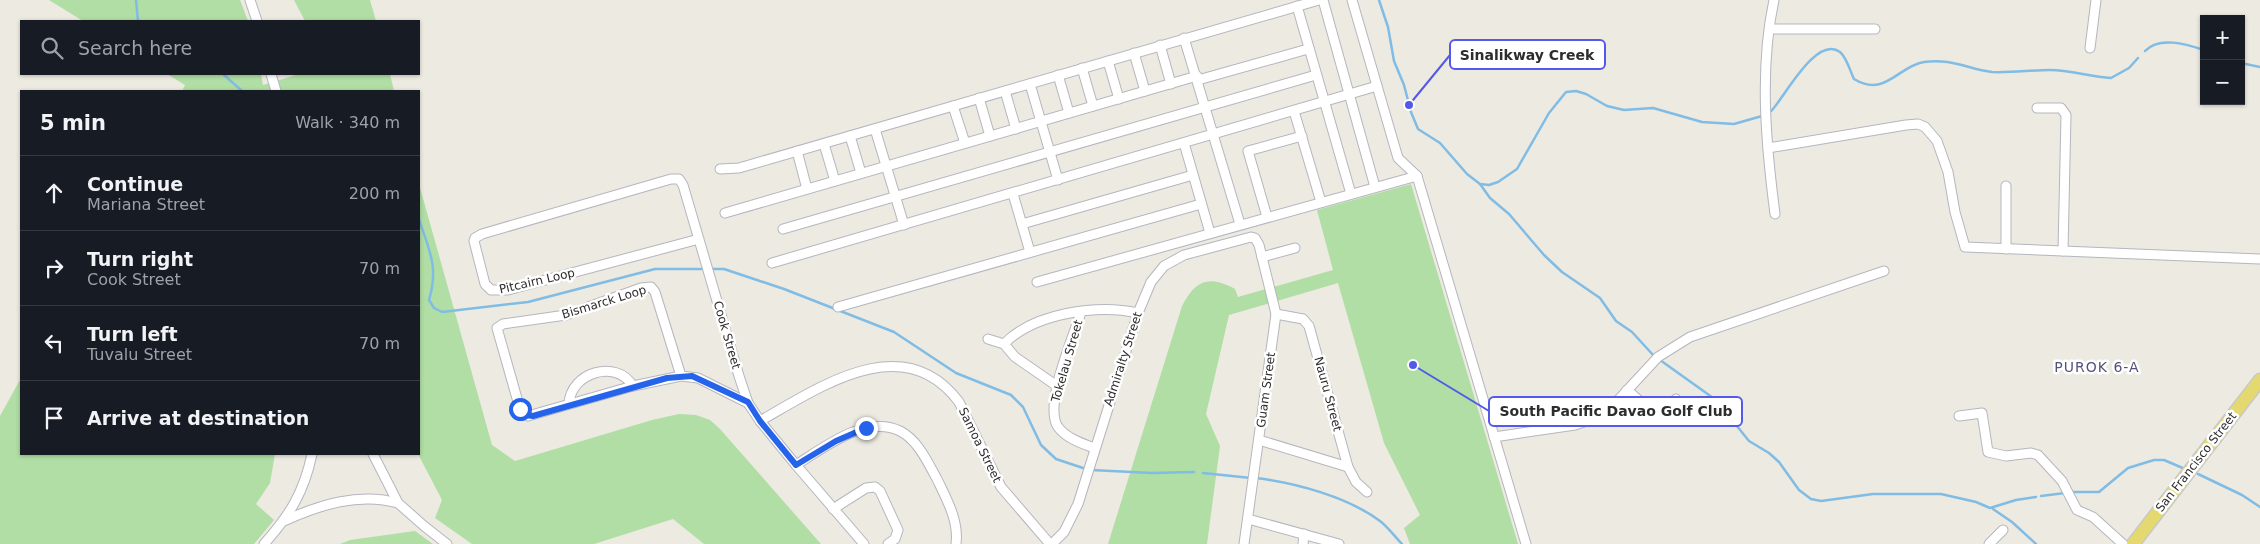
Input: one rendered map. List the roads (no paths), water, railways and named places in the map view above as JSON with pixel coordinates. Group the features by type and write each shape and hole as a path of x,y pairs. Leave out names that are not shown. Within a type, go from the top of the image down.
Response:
{"main road":[{"name":"San Francisco Street","path":"2133,544 2260,380"}],"street":[{"path":"250,0 258,20"},
{"path":"720,169 731,170 824,144 1184,38 1321,0 1375,187"},
{"path":"1352,0 1398,158 1417,176 1526,544"},
{"path":"1774,0 1766,80 1768,148 1775,214"},
{"path":"2090,48 2096,0"},
{"path":"1297,6 1351,194"},
{"path":"1770,30 1875,29"},
{"path":"1184,38 1240,224"},
{"path":"1160,46 1171,84"},
{"path":"725,213 1145,91 1308,48"},
{"path":"1134,53 1145,91"},
{"path":"1108,61 1119,99"},
{"path":"1082,68 1093,106"},
{"path":"271,75 276,90"},
{"path":"1058,75 1069,113"},
{"path":"783,229 895,195 1316,75"},
{"path":"1030,84 1058,180"},
{"path":"772,263 1377,86"},
{"path":"1005,91 1016,129"},
{"path":"979,98 990,136"},
{"path":"953,106 965,143"},
{"path":"2037,108 2061,108 2066,116 2063,251"},
{"path":"1294,111 1321,202"},
{"path":"1768,148 1906,124 1918,124 1926,127 1937,141 1944,160 1955,212 1965,247 2260,259"},
{"path":"875,129 904,225"},
{"path":"850,136 861,174"},
{"path":"1267,216 1248,151 1302,136"},
{"path":"1184,143 1210,232"},
{"path":"824,144 836,181"},
{"path":"797,151 807,189"},
{"path":"1022,224 1193,175"},
{"path":"1036,282 1267,216 1417,176"},
{"name":"Pitcairn Loop","path":"679,179 671,179 478,235 475,238 474,245 484,281 491,290 508,290 699,239"},
{"name":"Cook Street","path":"679,179 683,185 748,402 760,421 864,544"},
{"path":"2006,186 2006,248"},
{"path":"1013,194 1030,252"},
{"path":"838,307 1201,204"},
{"name":"Admiralty Street","path":"1051,544 1064,532 1072,519 1138,312 1151,282 1164,266 1184,255 1247,237 1255,238"},
{"name":"Guam Street","path":"1244,544 1260,440 1276,314 1262,257 1255,238"},
{"path":"1262,257 1295,248"},
{"path":"1494,437 1587,422 1609,410 1658,357 1690,337 1884,271"},
{"name":"Bismarck Loop","path":"569,404 533,416 525,415 520,409 497,332 499,325 566,315 646,286 651,287 655,292 682,376"},
{"path":"1004,344 1016,334 1038,322 1081,312 1107,309 1138,312"},
{"name":"Tokelau Street","path":"1081,312 1057,386 1053,416 1057,426 1066,435 1094,448"},
{"name":"Nauru Street","path":"1276,314 1303,319 1309,326 1348,467 1356,482 1367,492"},
{"path":"988,338 1004,344 1015,357 1057,386"},
{"name":"Samoa Street","path":"760,421 827,384 858,372 902,366 930,375 951,392 959,402 1001,487 1051,544"},
{"path":"569,404 574,386 597,373 606,371 620,373 633,386"},
{"path":"569,404 633,386 682,376 698,378 748,402"},
{"path":"1627,390 1659,418 1676,399"},
{"path":"1959,416 1982,413 1988,452 2006,456 2031,452 2038,455 2062,481 2078,510 2093,517 2123,544"},
{"path":"796,465 836,441 860,430 881,427 901,432 920,450 946,498 956,524 956,544"},
{"path":"1260,440 1348,467"},
{"path":"264,544 284,521 302,490 312,455"},
{"path":"374,455 398,503 447,544"},
{"path":"833,508 866,488 875,487 880,491 898,530 895,538 888,544"},
{"path":"284,521 302,513 348,500 376,498 398,503"},
{"path":"1248,520 1339,544"},
{"path":"1989,544 2003,530"},
{"path":"1303,544 1304,534"}],"waterway":[{"path":"136,0 138,20"},
{"path":"1379,0 1388,27 1394,61 1418,129 1440,143 1467,174 1480,184 1489,185 1498,182 1517,169 1549,113 1566,92 1576,91 1586,94 1607,106 1624,110 1653,108 1702,122 1734,124 1762,116"},
{"path":"2145,51 2151,46 2165,43 2181,44 2200,49"},
{"path":"1771,111 1811,60 1821,52 1831,49 1840,52 1854,79 1865,84 1874,85 1883,83 1906,69 1924,62 1943,61 1992,72 2058,70 2111,78 2129,68 2138,58"},
{"path":"2245,64 2260,67"},
{"path":"224,75 241,90"},
{"path":"1480,184 1490,198 1509,214 1544,255 1562,272 1600,298 1616,321 1632,332 1654,356"},
{"path":"420,222 433,268 429,300 434,308 442,312 528,302 655,269 724,269 784,289 894,332 956,373 1011,395 1023,407 1041,445 1056,459 1086,469"},
{"path":"1660,360 1716,400 1749,441 1769,453 1779,462 1799,490 1811,499 1821,501 1873,494 1941,494 1976,502 1990,508 2016,500 2036,497"},
{"path":"2072,492 2099,492 2128,468 2154,460 2164,460 2185,469"},
{"path":"1091,470 1152,473 1194,472"},
{"path":"1203,473 1251,478"},
{"path":"2198,474 2242,495 2260,507"},
{"path":"1256,478 1304,487 1353,505 1380,521 1402,544"},
{"path":"2041,496 2065,493"},
{"path":"1993,509 2012,522 2036,544"}],"place":[{"name":"Sinalikway Creek","path":"1409,105"},
{"name":"South Pacific Davao Golf Club","path":"1413,365"}],"district":[{"name":"PUROK 6-A","path":"2097,367"}]}
